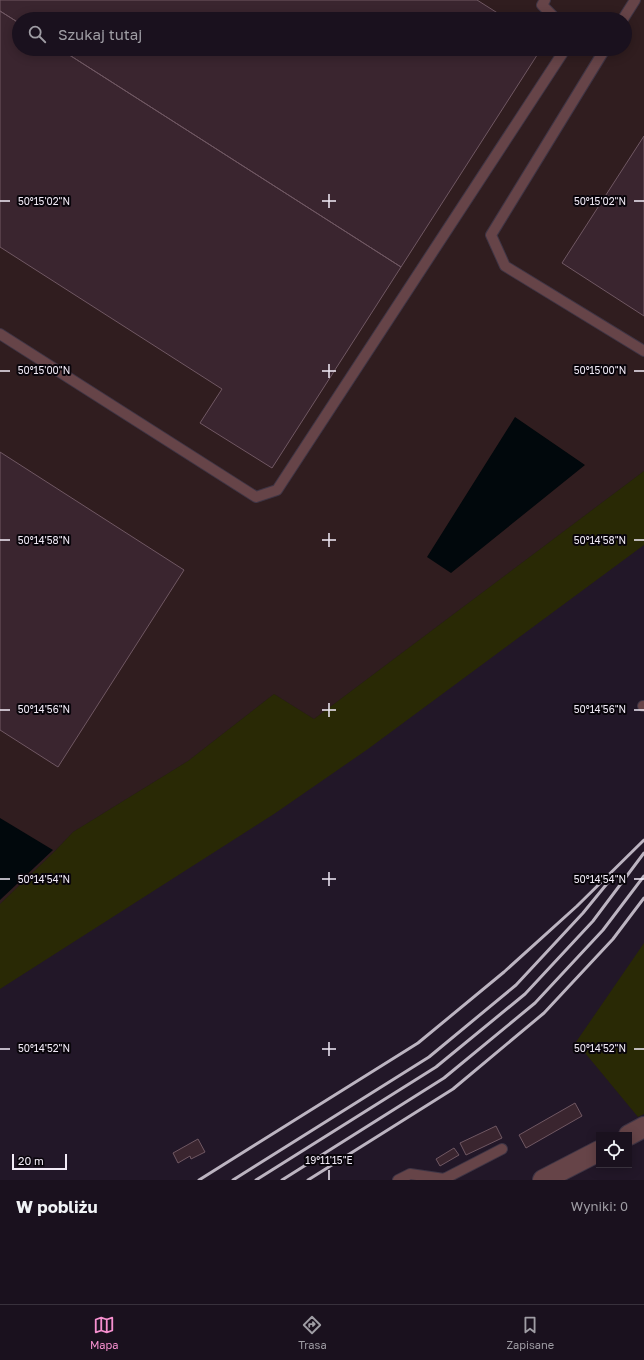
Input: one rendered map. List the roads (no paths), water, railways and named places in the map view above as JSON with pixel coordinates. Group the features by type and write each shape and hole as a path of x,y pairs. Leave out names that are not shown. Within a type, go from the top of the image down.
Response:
{"street":[{"path":"632,1133 644,1127"},
{"path":"543,1180 596,1153"}],"lane":[{"path":"545,0 542,5 549,12"},
{"path":"627,12 635,0"},
{"path":"0,334 256,497 277,490 561,56"},
{"path":"601,56 491,235 506,266 644,351"},
{"path":"398,1180 410,1174 444,1179 502,1150"}],"railway":[{"path":"199,1180 418,1043 504,972 577,906 644,840"},
{"path":"256,1180 436,1067 525,994 593,921 644,853"},
{"path":"282,1180 444,1078 535,1003 603,930 644,876"},
{"path":"233,1180 429,1057 516,985 583,913 610,880"},
{"path":"308,1180 453,1089 544,1013 613,939 644,898"}]}
